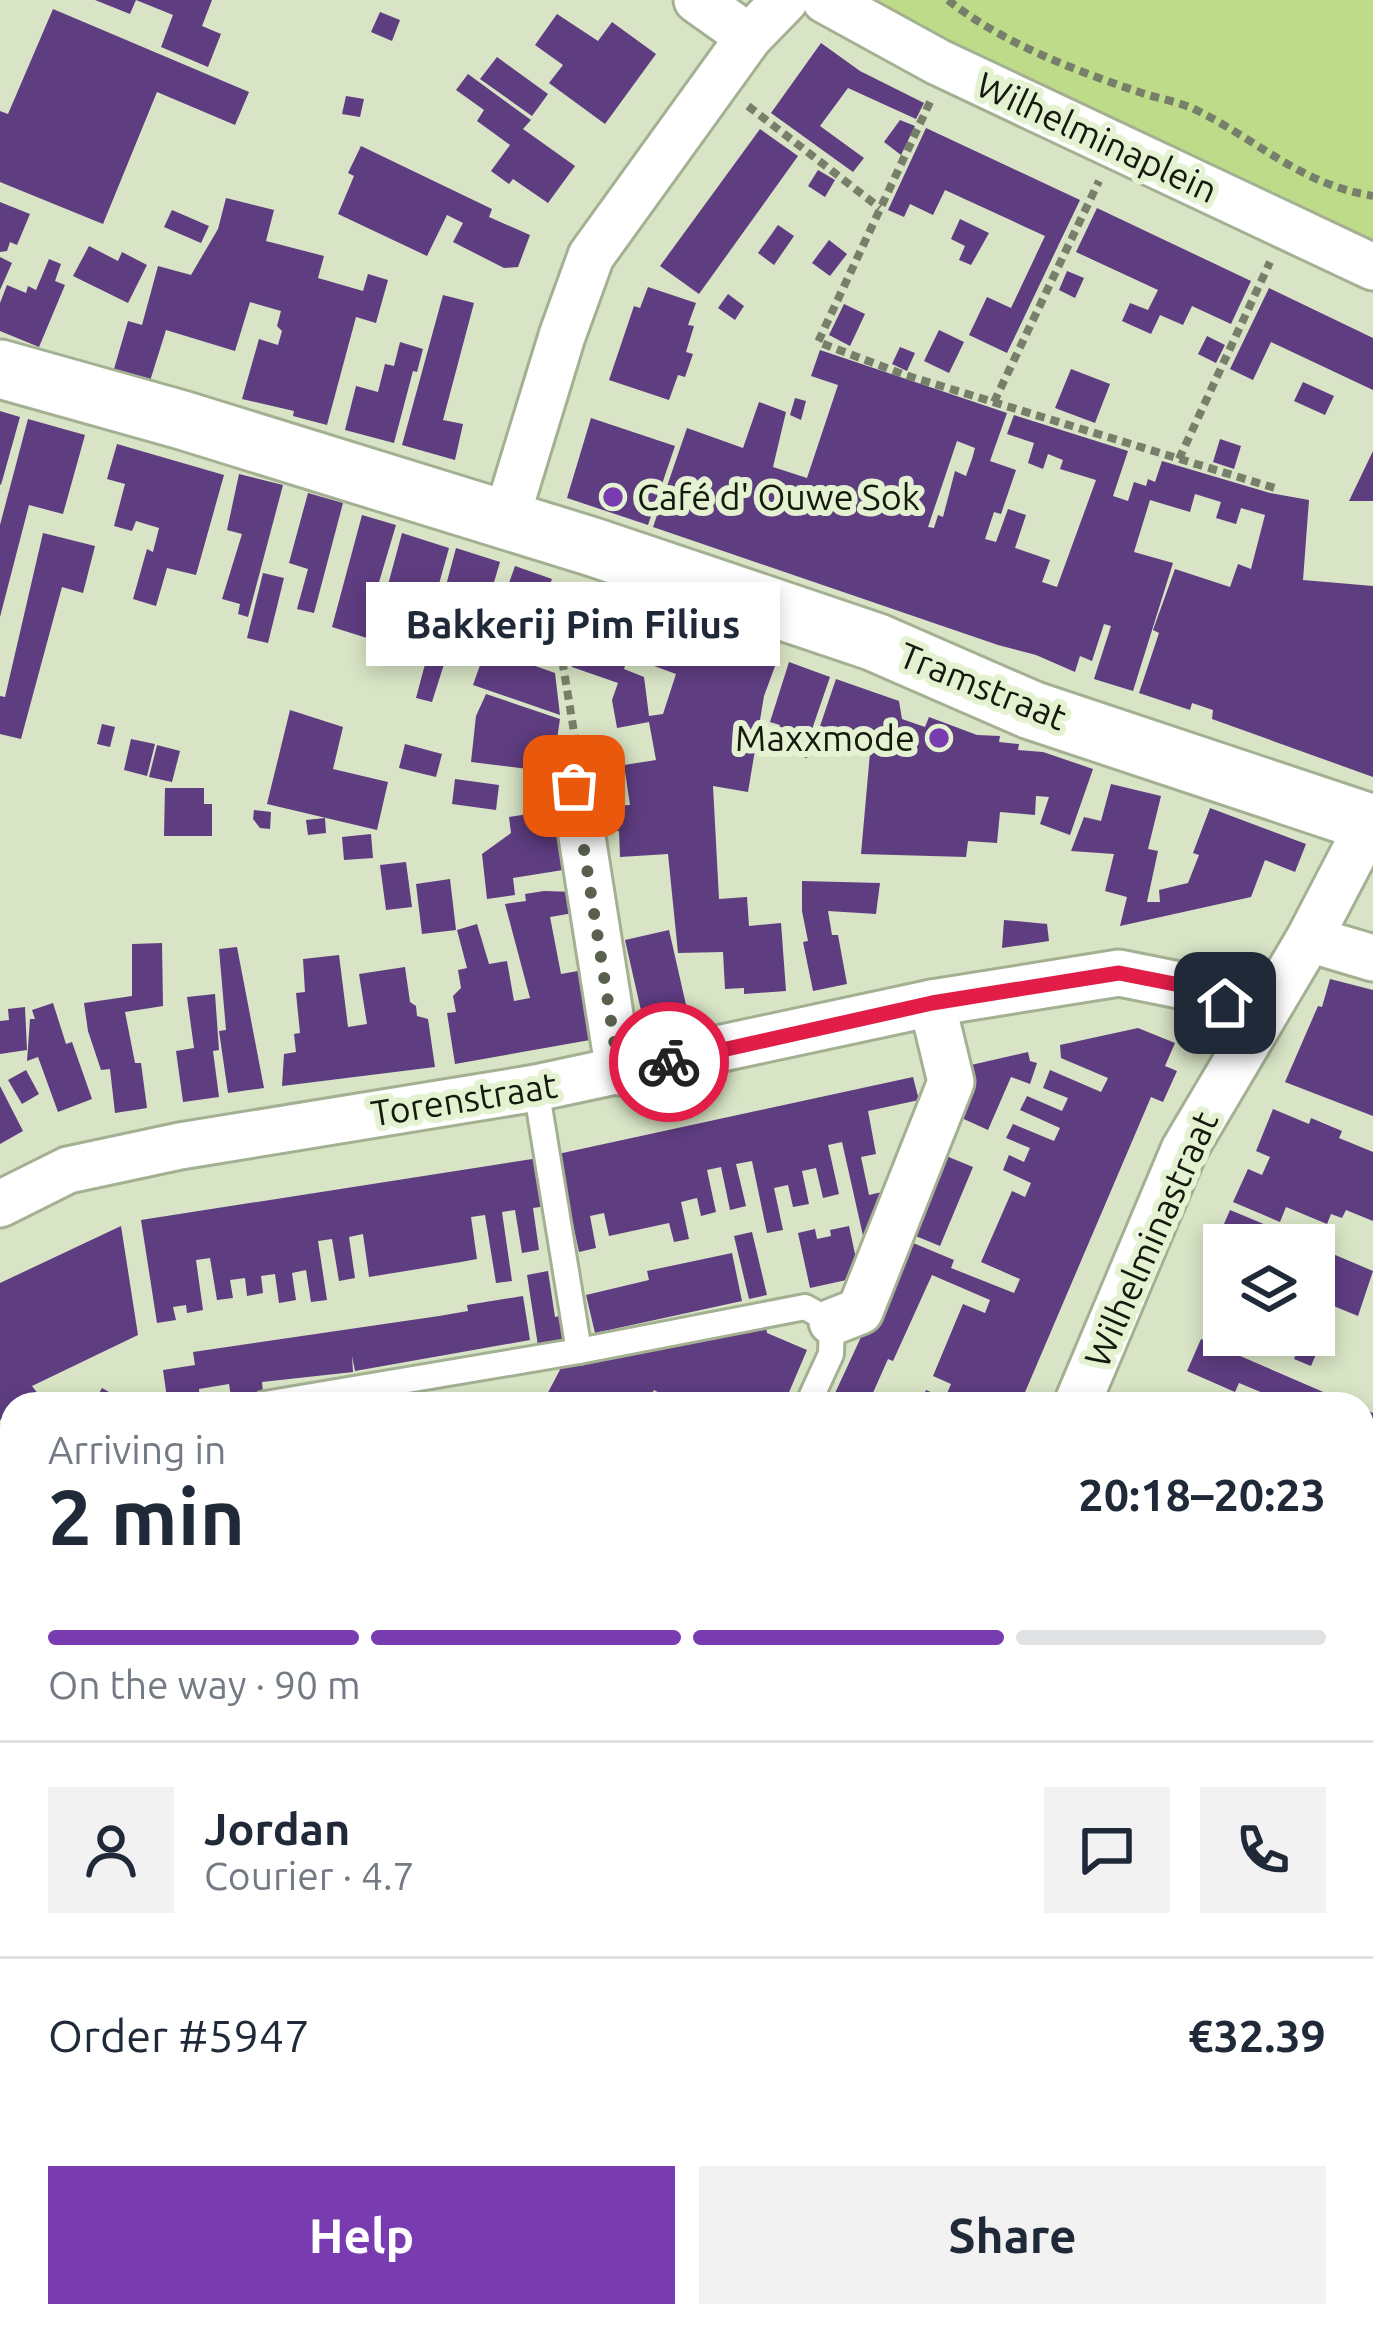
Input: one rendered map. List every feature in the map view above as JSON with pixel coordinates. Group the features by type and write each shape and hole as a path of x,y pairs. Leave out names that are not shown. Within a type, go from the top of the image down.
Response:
{"street":[{"path":"698,0 749,37"},
{"path":"506,519 591,256 749,37 785,0"},
{"name":"Wilhelminaplein","path":"825,0 947,66 1373,267"},
{"name":"Tramstraat","path":"0,369 506,519 875,642 1031,710 1371,824"},
{"path":"574,786 619,1072"},
{"name":"Wilhelminastraat","path":"1082,1392 1184,1150 1371,824"},
{"path":"1309,939 1373,958"},
{"name":"Torenstraat","path":"0,1204 68,1170 136,1155 536,1088 932,1003 1119,973 1190,987 1261,1019"},
{"path":"832,1322 860,1311 951,1082 932,1003"}],"lane":[{"path":"536,1088 579,1351"},
{"path":"337,1392 805,1307 832,1322 831,1354 814,1392"}],"path":[{"path":"948,0 1069,67 1188,107 1309,179 1373,196"},
{"path":"947,66 818,342 1278,489"},
{"path":"716,82 880,208"},
{"path":"994,402 1140,92"},
{"path":"1179,459 1286,227"},
{"path":"574,786 580,773 561,653 592,548"}],"green space":[{"path":"864,0 1373,0 1373,246"}],"building":[{"path":"95,0 136,0 130,14"},
{"path":"136,0 212,0 202,26 221,34 208,67 161,47 173,15"},
{"path":"53,9 249,92 235,125 157,92 103,224 0,182 0,111 8,114"},
{"path":"380,12 400,20 392,41 371,32"},
{"path":"557,14 598,41 612,22 656,54 605,124 549,83 563,65 535,45"},
{"path":"821,43 860,71 924,103 916,119 848,88 820,126 864,158 853,172 771,113"},
{"path":"497,57 548,94 532,116 480,79"},
{"path":"468,74 531,120 523,129 575,166 548,203 513,179 509,184 491,171 510,145 477,121 484,110 456,90"},
{"path":"346,96 364,99 360,117 342,114"},
{"path":"900,120 915,126 901,155 884,142"},
{"path":"926,128 1080,200 1007,353 969,335 987,297 1011,308 1045,236 945,190 933,215 910,204 904,217 888,210"},
{"path":"760,129 798,156 699,294 660,266"},
{"path":"361,146 492,209 489,217 530,235 518,267 504,268 453,242 463,223 447,215 427,256 338,214 354,176 348,173"},
{"path":"818,170 835,180 825,197 808,186"},
{"path":"226,198 274,210 266,241 324,256 318,278 363,291 368,274 388,280 376,323 356,317 327,425 293,416 294,411 242,399 259,339 278,345 282,331 277,326 281,311 250,302 235,351 166,330 150,381 114,369 128,321 142,325 158,266 191,275 218,229"},
{"path":"0,202 30,214 17,245 10,242 7,251 0,252"},
{"path":"1097,208 1251,281 1231,324 1192,306 1183,325 1160,315 1151,334 1122,321 1130,303 1148,310 1158,290 1076,252"},
{"path":"172,210 209,226 201,243 164,227"},
{"path":"960,219 989,233 971,265 959,260 965,246 951,239"},
{"path":"778,225 794,236 774,265 758,253"},
{"path":"829,240 847,254 830,276 812,263"},
{"path":"89,246 118,261 122,252 147,265 128,303 73,276"},
{"path":"0,257 12,263 0,290"},
{"path":"49,259 61,264 55,281 65,285 39,347 0,331 0,303 7,285 26,293 28,286 36,290"},
{"path":"1067,271 1084,278 1075,298 1059,290"},
{"path":"648,287 696,303 686,352 693,354 669,400 609,380 634,306 640,308"},
{"path":"1269,288 1373,338 1373,390 1271,342 1253,380 1230,369"},
{"path":"728,294 744,306 735,320 718,308"},
{"path":"443,295 474,303 443,420 463,424 455,460 402,445"},
{"path":"844,304 865,314 850,346 829,335"},
{"path":"939,330 964,342 949,373 924,361"},
{"path":"1207,336 1225,345 1216,363 1198,354"},
{"path":"400,342 423,349 394,443 345,430 356,386 378,392 385,364 394,366"},
{"path":"900,347 915,353 907,371 892,364"},
{"path":"820,350 1007,413 990,461 1016,470 1001,514 994,512 985,539 996,542 1008,509 1026,515 1015,548 1050,560 1042,582 1057,587 1096,480 1060,469 1063,460 1048,454 1043,469 1028,463 1034,443 1007,434 1014,415 1128,451 1113,496 1128,501 1134,482 1146,486 1148,479 1155,482 1162,461 1309,500 1303,580 1373,586 1373,777 1212,719 1213,710 1192,703 1190,710 1139,693 1159,633 1153,630 1175,569 1230,587 1238,564 1251,569 1265,515 1241,508 1236,524 1216,518 1221,502 1195,494 1190,512 1150,500 1134,552 1173,563 1133,691 1094,679 1111,626 1104,624 1092,661 1080,656 1075,672 653,527 687,428 743,448 759,402 786,412 773,467 807,478 838,385 811,376","holes":["957,441 975,448 966,476 955,471 943,517 938,515 934,528 928,527"]},
{"path":"1071,369 1110,384 1095,423 1055,408"},
{"path":"1303,382 1334,396 1325,415 1294,401"},
{"path":"795,398 806,401 801,420 790,415"},
{"path":"0,411 20,417 1,485 0,484"},
{"path":"591,418 675,446 648,525 567,498"},
{"path":"28,419 85,435 63,514 29,505 0,617 0,525"},
{"path":"1220,439 1241,446 1234,469 1213,462"},
{"path":"117,444 224,475 196,575 167,568 156,606 133,599 147,549 153,552 159,528 136,521 132,531 114,526 125,484 107,479"},
{"path":"1373,451 1373,501 1349,501"},
{"path":"239,474 283,485 248,617 238,614 240,604 222,599 242,534 227,530"},
{"path":"308,493 343,503 314,613 297,609 308,569 289,563"},
{"path":"362,515 396,525 367,638 332,627"},
{"path":"43,533 95,546 83,593 62,587 21,739 0,734 0,696 5,697"},
{"path":"402,533 449,548 422,645 405,640 422,603 386,592"},
{"path":"456,548 500,562 484,616 472,612 463,643 452,639 432,702 416,698"},
{"path":"515,566 552,579 545,597 552,599 541,631 519,623 507,656 555,673 560,715 473,685"},
{"path":"263,573 284,578 268,643 247,638"},
{"path":"589,592 632,608 625,628 636,633 624,669 644,677 649,716 663,714 676,674 654,666 669,620 778,658 764,696 748,792 713,786 719,899 747,897 749,926 781,923 786,991 744,994 744,988 725,989 723,952 678,953 668,854 620,857 619,831 601,832 599,807 630,805 624,765 656,760 649,722 617,728 612,700 618,683 572,667 569,648"},
{"path":"789,662 830,677 807,758 788,752 792,740 776,735 780,725 770,722"},
{"path":"836,679 899,701 902,719 925,727 929,717 977,735 1000,736 999,742 1019,744 1018,750 1043,752 1093,769 1070,835 1040,824 1049,797 1036,796 1035,815 1000,812 997,843 968,841 966,857 861,854 870,753 817,735"},
{"path":"486,694 560,719 552,772 471,762 476,716"},
{"path":"290,710 343,727 333,769 388,782 377,830 267,804"},
{"path":"102,724 115,727 110,747 97,744"},
{"path":"131,739 155,744 147,776 124,770"},
{"path":"405,744 442,754 436,777 399,768"},
{"path":"157,745 180,751 172,782 149,777"},
{"path":"455,779 499,785 496,810 452,804"},
{"path":"1111,784 1161,796 1148,849 1158,851 1147,902 1160,902 1159,890 1188,883 1199,855 1193,853 1210,808 1306,844 1295,872 1265,860 1251,897 1120,926 1127,897 1105,891 1114,854 1071,851 1084,817 1101,821"},
{"path":"607,786 609,802 592,804 590,789"},
{"path":"165,788 204,788 204,804 212,804 212,836 164,836"},
{"path":"254,810 271,812 270,829 260,828 253,819"},
{"path":"554,810 563,870 513,878 515,895 487,899 482,854 511,833 509,817"},
{"path":"325,818 326,833 308,835 306,820"},
{"path":"371,834 373,858 344,860 342,837"},
{"path":"406,862 412,907 386,910 380,865"},
{"path":"450,879 456,930 422,934 416,884"},
{"path":"802,881 880,883 876,914 828,911 832,935 838,935 847,984 813,991 803,942 808,941"},
{"path":"576,892 579,912 550,917 561,974 578,971 590,1040 455,1064 447,1013 456,1012 453,996 461,988 458,970 467,968 457,930 477,924 489,964 507,961 514,1001 530,998 505,904 526,901 525,894"},
{"path":"1004,920 1047,924 1049,941 1002,948"},
{"path":"669,930 689,1018 645,1028 625,940"},
{"path":"162,943 163,1006 125,1012 135,1063 141,1063 147,1108 115,1113 110,1069 101,1070 84,1003 132,996 132,944"},
{"path":"237,947 264,1088 228,1093 219,1031 226,1030 219,949"},
{"path":"339,955 348,1027 367,1024 359,974 405,967 410,1002 417,1016 428,1019 435,1067 282,1086 284,1054 296,1052 294,1034 300,1033 296,993 305,992 303,959"},
{"path":"1330,979 1373,990 1373,1116 1285,1082 1318,1006 1322,1007"},
{"path":"215,994 219,1050 213,1051 219,1097 183,1102 176,1051 194,1048 187,997"},
{"path":"53,1003 92,1099 58,1112 38,1057 27,1061 30,1019 35,1019 32,1010"},
{"path":"25,1007 27,1050 0,1054 0,1021 9,1020 8,1009"},
{"path":"1138,1028 1175,1043 1165,1066 1177,1071 1163,1102 1151,1097 1025,1392 948,1392 951,1384 933,1376 963,1304 985,1313 990,1300 932,1275 893,1361 888,1359 873,1392 836,1392 906,1240 954,1260 951,1268 1014,1293 1020,1279 981,1262 1012,1191 1025,1197 1031,1183 1003,1170 1009,1155 1024,1162 1030,1148 1006,1138 1013,1124 1054,1141 1060,1128 1020,1110 1027,1096 1062,1111 1068,1098 1043,1088 1050,1070 1101,1092 1108,1078 1061,1058 1060,1045"},
{"path":"1028,1052 1030,1061 1037,1063 1030,1084 1011,1077 988,1130 955,1115 971,1065"},
{"path":"26,1070 39,1094 22,1104 8,1080"},
{"path":"913,1077 919,1100 868,1111 876,1154 861,1157 869,1195 895,1189 868,1258 842,1142 828,1145 839,1194 823,1198 816,1168 802,1171 809,1204 793,1207 788,1185 774,1188 783,1230 767,1233 752,1161 736,1164 746,1206 730,1210 721,1167 707,1170 716,1212 701,1216 697,1198 681,1202 689,1239 674,1242 669,1223 609,1236 604,1213 590,1216 596,1248 579,1252 558,1154"},
{"path":"0,1086 23,1131 0,1144"},
{"path":"1273,1109 1342,1131 1339,1138 1373,1152 1373,1221 1346,1210 1342,1218 1331,1214 1327,1224 1286,1207 1280,1222 1233,1202 1248,1169 1262,1175 1270,1157 1256,1151"},
{"path":"939,1153 973,1167 940,1246 906,1232"},
{"path":"539,1158 547,1206 533,1208 539,1250 522,1253 515,1210 502,1212 512,1281 496,1283 485,1215 471,1217 477,1259 369,1277 363,1234 349,1237 355,1278 339,1281 332,1239 318,1241 327,1300 311,1302 306,1270 292,1273 296,1300 279,1303 275,1274 261,1276 263,1293 247,1296 245,1278 230,1280 233,1298 217,1300 210,1258 196,1260 203,1310 187,1313 186,1305 173,1307 176,1320 157,1323 141,1220"},
{"path":"1230,1210 1263,1224 1224,1224"},
{"path":"121,1226 138,1335 32,1386 37,1392 0,1392 0,1283"},
{"path":"849,1226 860,1277 810,1288 798,1233 815,1229 817,1239"},
{"path":"752,1232 767,1295 749,1299 734,1236"},
{"path":"732,1253 742,1301 595,1333 586,1295 649,1280 647,1271"},
{"path":"1335,1255 1373,1271 1358,1316 1335,1307"},
{"path":"548,1271 555,1317 564,1315 568,1342 538,1346 527,1275"},
{"path":"523,1296 530,1340 355,1371 352,1356 353,1372 262,1382 263,1392 230,1392 229,1384 199,1392 166,1392 163,1370 195,1365 193,1352 439,1316 468,1311 467,1305"},
{"path":"766,1325 767,1333 807,1350 789,1392 548,1392 564,1362"},
{"path":"1201,1339 1203,1356 1240,1356 1323,1392 1260,1392 1239,1383 1235,1392 1187,1371"},
{"path":"1295,1356 1315,1356 1311,1366"}],"way so far":[{"path":"574,786 619,1072 669,1062"}],"place":[{"name":"Café d' Ouwe Sok","path":"613,497"},
{"name":"Maxxmode","path":"939,738"},
{"name":"Bakkerij Pim Filius","path":"574,786"}],"route":[{"path":"669,1062 932,1003 1119,973 1190,987 1225,1003"}]}
